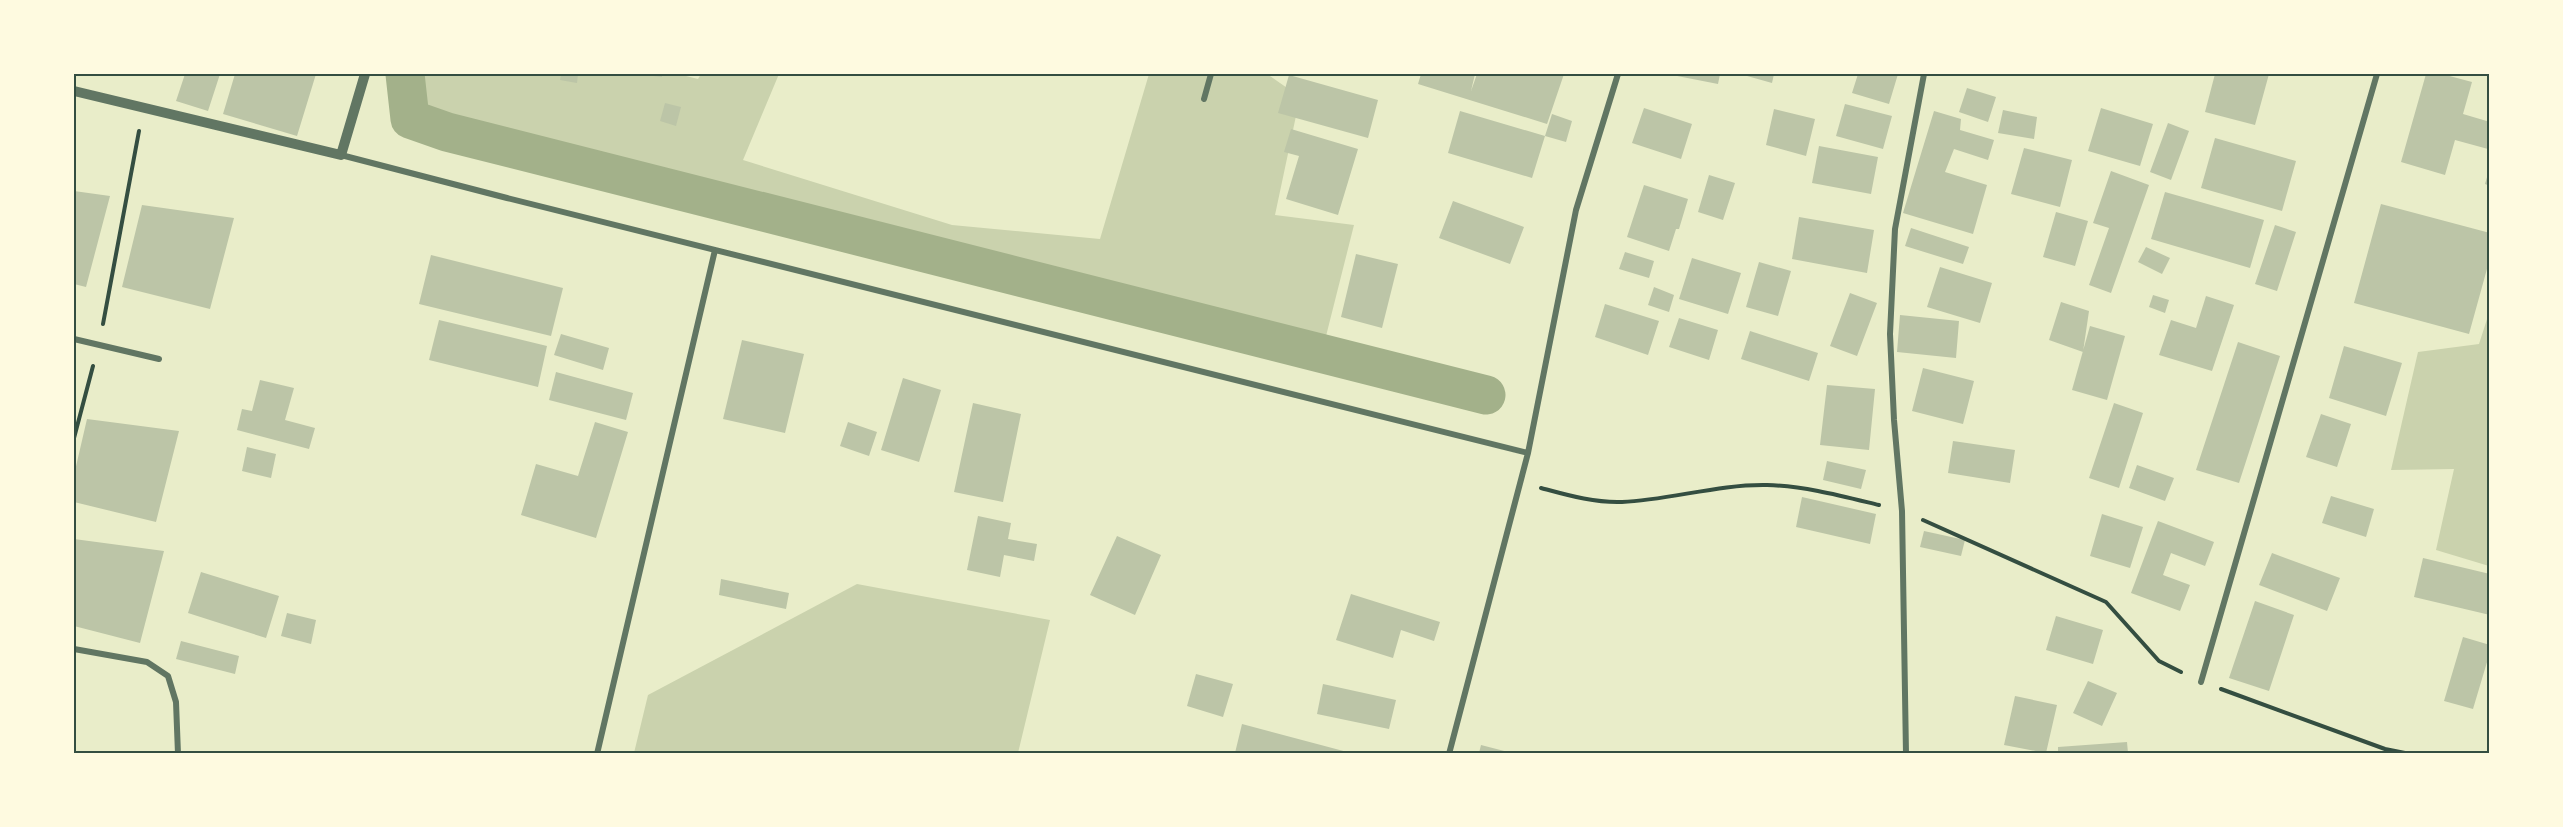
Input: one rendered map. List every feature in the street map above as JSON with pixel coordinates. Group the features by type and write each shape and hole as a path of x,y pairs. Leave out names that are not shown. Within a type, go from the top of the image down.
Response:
{"street":[{"path":"341,155 365,74"},
{"path":"1203,99 1211,74"},
{"path":"1449,753 1528,453 1576,210 1618,74"},
{"path":"1906,753 1902,511 1894,420 1890,334 1895,229 1924,74"},
{"path":"2201,682 2377,74"},
{"path":"74,91 341,155 1528,453"},
{"path":"597,753 715,250"},
{"path":"74,339 159,359"},
{"path":"74,649 147,662 168,676 176,702 178,753"}],"path":[{"path":"74,438 99,346 144,108"},
{"path":"1520,482 1575,497 1620,502 1734,487 1767,485 1810,489 1902,511 2106,602 2159,661 2201,682 2385,749 2410,753"}],"green space":[{"path":"405,74 678,74 698,79 701,74 779,74 743,160 952,225 1100,239 1149,74 1267,74 1300,97 1275,215 1354,225 1321,356 412,126"},
{"path":"2489,313 2489,566 2436,550 2454,469 2391,470 2418,352 2479,344"},
{"path":"857,584 1050,620 1018,753 634,753 648,695"}],"building":[{"path":"185,74 220,74 208,111 176,101"},
{"path":"235,74 316,74 297,136 223,114"},
{"path":"561,74 578,74 577,83 560,80"},
{"path":"662,74 662,77 645,75"},
{"path":"1421,74 1475,74 1471,91 1477,74 1564,74 1547,124 1418,84"},
{"path":"1667,74 1720,74 1718,84"},
{"path":"1740,74 1774,74 1772,83"},
{"path":"1858,74 1898,74 1889,104 1852,93"},
{"path":"2215,74 2269,74 2255,125 2205,112"},
{"path":"2426,74 2442,74 2472,82 2463,114 2490,122 2488,149 2455,140 2445,175 2401,162"},
{"path":"1289,75 1378,100 1368,138 1278,113"},
{"path":"1967,88 1996,97 1988,122 1959,112"},
{"path":"665,103 681,107 676,126 660,121"},
{"path":"1845,104 1892,116 1883,149 1836,136"},
{"path":"1644,108 1692,124 1681,159 1632,143"},
{"path":"2101,108 2153,124 2140,166 2088,151"},
{"path":"1774,109 1815,119 1806,156 1766,145"},
{"path":"2003,110 2037,117 2034,139 1998,133"},
{"path":"1460,111 1545,136 1532,178 1448,153"},
{"path":"1934,111 1961,119 1960,130 1994,140 1988,160 1954,149 1945,172 1987,185 1973,234 1903,213"},
{"path":"1552,114 1572,121 1566,142 1545,136"},
{"path":"2168,123 2189,131 2171,180 2150,172"},
{"path":"1291,129 1358,149 1338,215 1286,199 1299,156 1284,152"},
{"path":"2215,138 2296,161 2282,211 2201,188"},
{"path":"1819,146 1878,157 1871,194 1812,183"},
{"path":"2024,148 2072,160 2060,207 2011,194"},
{"path":"2490,167 2490,186 2485,184"},
{"path":"2111,171 2149,185 2111,293 2089,285 2109,228 2093,223"},
{"path":"1709,175 1735,183 1723,220 1698,212"},
{"path":"1644,185 1688,199 1679,229 1676,229 1669,251 1627,237"},
{"path":"74,191 110,196 86,287 74,284"},
{"path":"2165,192 2264,220 2250,268 2151,239"},
{"path":"1453,201 1524,227 1510,264 1439,238"},
{"path":"2381,204 2490,233 2490,258 2469,334 2354,303"},
{"path":"142,205 234,218 210,309 122,287"},
{"path":"2056,212 2088,221 2075,266 2043,257"},
{"path":"1799,217 1874,230 1867,273 1792,259"},
{"path":"2275,225 2296,232 2277,291 2255,284"},
{"path":"1911,228 1969,247 1963,264 1905,246"},
{"path":"2146,247 2170,258 2162,274 2138,262"},
{"path":"1625,252 1654,261 1649,278 1619,269"},
{"path":"1356,254 1398,264 1382,328 1341,317"},
{"path":"431,255 563,288 551,336 419,304"},
{"path":"1692,258 1741,273 1728,314 1679,299"},
{"path":"1759,262 1791,271 1778,316 1746,307"},
{"path":"1940,267 1992,283 1980,323 1927,307"},
{"path":"1654,287 1674,295 1669,312 1648,305"},
{"path":"1850,293 1877,303 1857,356 1830,346"},
{"path":"2153,295 2169,300 2165,313 2149,307"},
{"path":"2206,296 2234,305 2212,371 2159,355 2171,320 2196,328"},
{"path":"2061,302 2089,311 2083,352 2049,340"},
{"path":"1605,304 1659,321 1648,355 1595,337"},
{"path":"1900,315 1959,321 1956,358 1897,352"},
{"path":"1679,318 1718,330 1709,360 1669,347"},
{"path":"439,320 547,346 538,387 429,360"},
{"path":"2090,326 2125,336 2107,400 2072,390"},
{"path":"1750,331 1818,353 1809,381 1741,359"},
{"path":"561,334 609,348 603,370 554,355"},
{"path":"742,340 804,354 785,433 723,419"},
{"path":"2238,342 2280,356 2239,483 2196,470"},
{"path":"2344,346 2402,363 2386,416 2329,398"},
{"path":"1923,368 1974,381 1963,424 1912,411"},
{"path":"556,372 633,393 626,420 549,400"},
{"path":"903,378 941,390 919,462 881,450"},
{"path":"260,380 294,388 285,420 315,428 309,449 237,430 242,409 252,411"},
{"path":"1827,385 1875,389 1869,450 1820,445"},
{"path":"973,403 1021,414 1003,502 954,492"},
{"path":"2114,403 2143,413 2119,488 2089,478"},
{"path":"2321,414 2351,424 2337,467 2306,457"},
{"path":"87,419 179,431 156,522 74,502 74,475"},
{"path":"595,422 628,432 596,538 521,515 536,464 578,476"},
{"path":"848,422 877,432 869,456 840,446"},
{"path":"1953,441 2015,450 2010,483 1948,473"},
{"path":"247,447 276,454 271,478 242,471"},
{"path":"1827,461 1866,470 1861,489 1823,480"},
{"path":"2137,465 2174,478 2165,501 2129,488"},
{"path":"2331,496 2374,509 2366,537 2322,523"},
{"path":"1802,497 1876,514 1870,544 1796,527"},
{"path":"2102,514 2143,527 2130,568 2090,556"},
{"path":"978,516 1011,523 1008,539 1037,544 1034,561 1004,555 1000,577 967,570"},
{"path":"2158,521 2214,542 2205,566 2171,553 2163,575 2190,585 2180,611 2131,593"},
{"path":"1924,531 1965,540 1961,556 1920,547"},
{"path":"1117,536 1161,555 1135,615 1090,595"},
{"path":"74,539 164,551 140,643 74,626"},
{"path":"2272,553 2340,578 2327,611 2259,585"},
{"path":"2423,558 2490,574 2490,615 2414,597"},
{"path":"201,572 279,596 266,638 188,613"},
{"path":"721,579 789,593 786,609 719,595"},
{"path":"1351,594 1440,622 1434,641 1401,630 1393,658 1336,640"},
{"path":"2255,601 2294,615 2269,691 2229,678"},
{"path":"287,613 316,620 311,644 281,636"},
{"path":"2056,616 2103,630 2093,664 2046,650"},
{"path":"2463,637 2490,645 2473,709 2444,701"},
{"path":"181,641 239,656 235,674 176,659"},
{"path":"1196,674 1233,684 1223,717 1187,706"},
{"path":"2088,681 2117,693 2102,726 2073,713"},
{"path":"1323,684 1396,700 1389,729 1317,714"},
{"path":"2015,696 2057,705 2046,753 2004,745"},
{"path":"1242,724 1351,753 1235,753"},
{"path":"2127,742 2128,753 2058,753 2058,747"},
{"path":"1481,745 1512,753 1479,753"}],"waterway":[{"path":"405,74 410,119 447,132 1486,395"}]}
